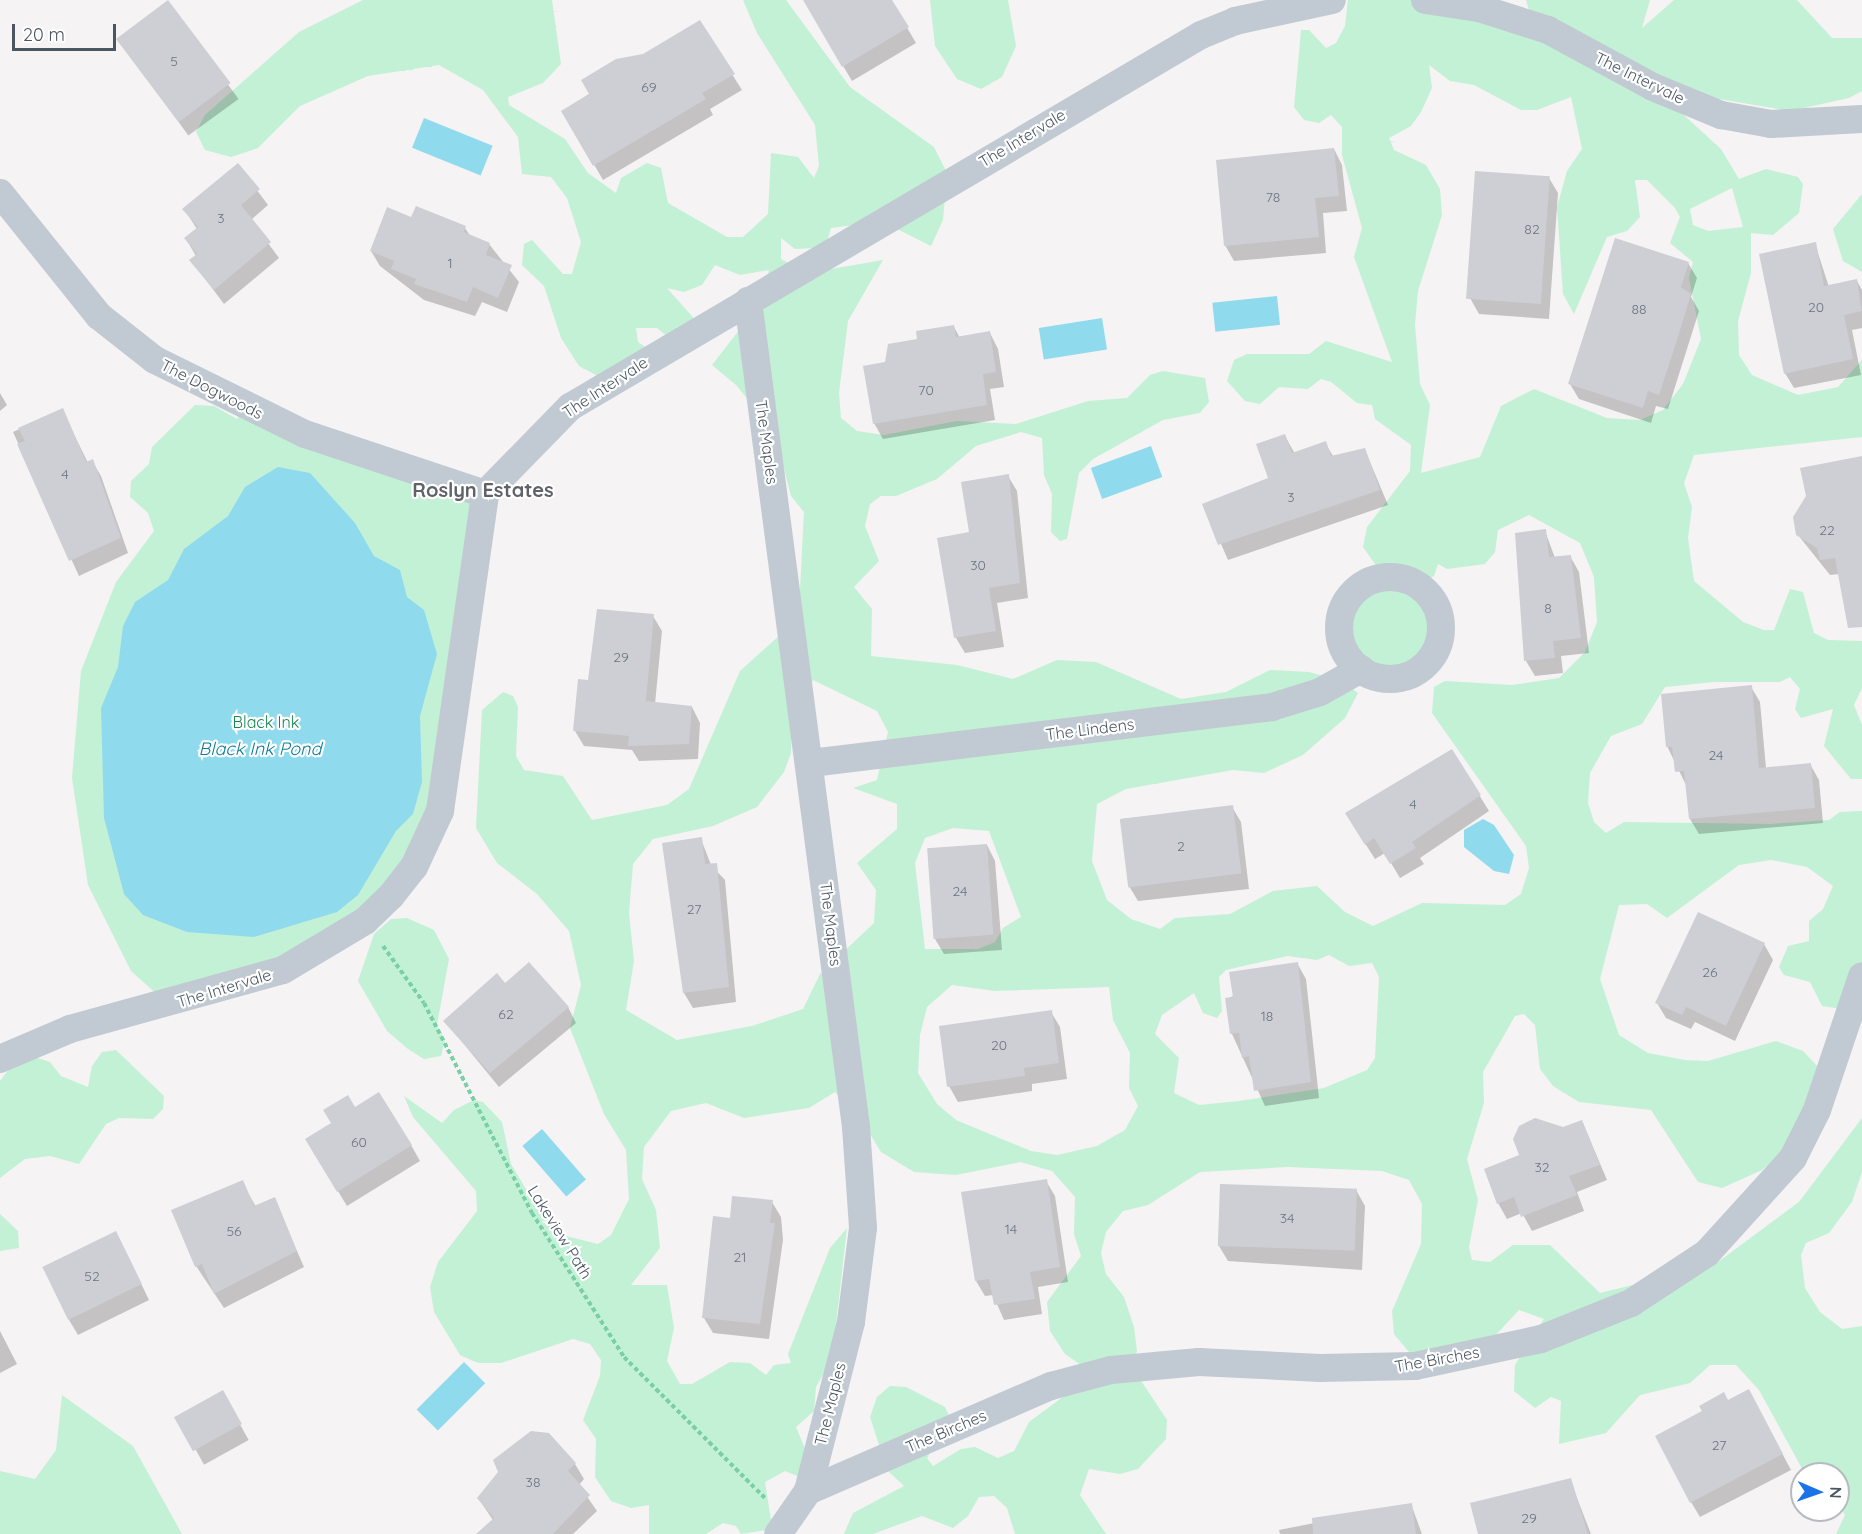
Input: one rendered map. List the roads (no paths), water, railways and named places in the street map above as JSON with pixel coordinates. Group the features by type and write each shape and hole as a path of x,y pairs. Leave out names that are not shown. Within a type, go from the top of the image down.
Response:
{"street":[{"name":"The Intervale","path":"0,1059 70,1029 253,982 311,956 365,921 414,867 440,811 485,494 570,407 1201,35 1235,21 1332,0"},
{"name":"The Intervale","path":"1425,0 1479,8 1548,30 1653,87 1721,115 1772,124 1862,119"},
{"name":"The Dogwoods","path":"0,193 99,316 154,360 305,434 485,494"},
{"name":"The Maples","path":"748,301 811,763 859,1149 863,1228 851,1322 808,1491 777,1529"},
{"name":"The Lindens","path":"811,763 1272,706 1320,692 1361,669"},
{"name":"The Birches","path":"808,1491 1051,1386 1111,1370 1200,1362 1320,1368 1415,1366 1541,1339 1631,1303 1707,1253 1784,1171 1814,1118 1860,990"}],"water":[{"path":"424,118 493,146 481,175 412,148"},
{"path":"1277,296 1280,325 1215,332 1212,303"},
{"path":"1102,318 1107,350 1044,360 1039,328"},
{"path":"1151,446 1162,477 1102,499 1091,468"},
{"name":"Black Ink Pond","path":"278,467 310,473 355,523 374,556 400,570 407,597 424,610 437,654 420,716 422,782 413,814 396,831 358,895 337,912 254,937 187,932 143,915 124,894 104,818 101,708 118,667 123,626 135,602 168,580 184,549 228,516 245,487"},
{"path":"1483,819 1494,825 1514,855 1509,874 1494,871 1464,847 1464,830"},
{"path":"542,1129 586,1180 566,1197 522,1146"},
{"path":"464,1362 485,1383 438,1431 417,1409"}],"district":[{"name":"Roslyn Estates","path":"483,489"}],"park label":[{"name":"Black Ink","path":"266,722"}]}
